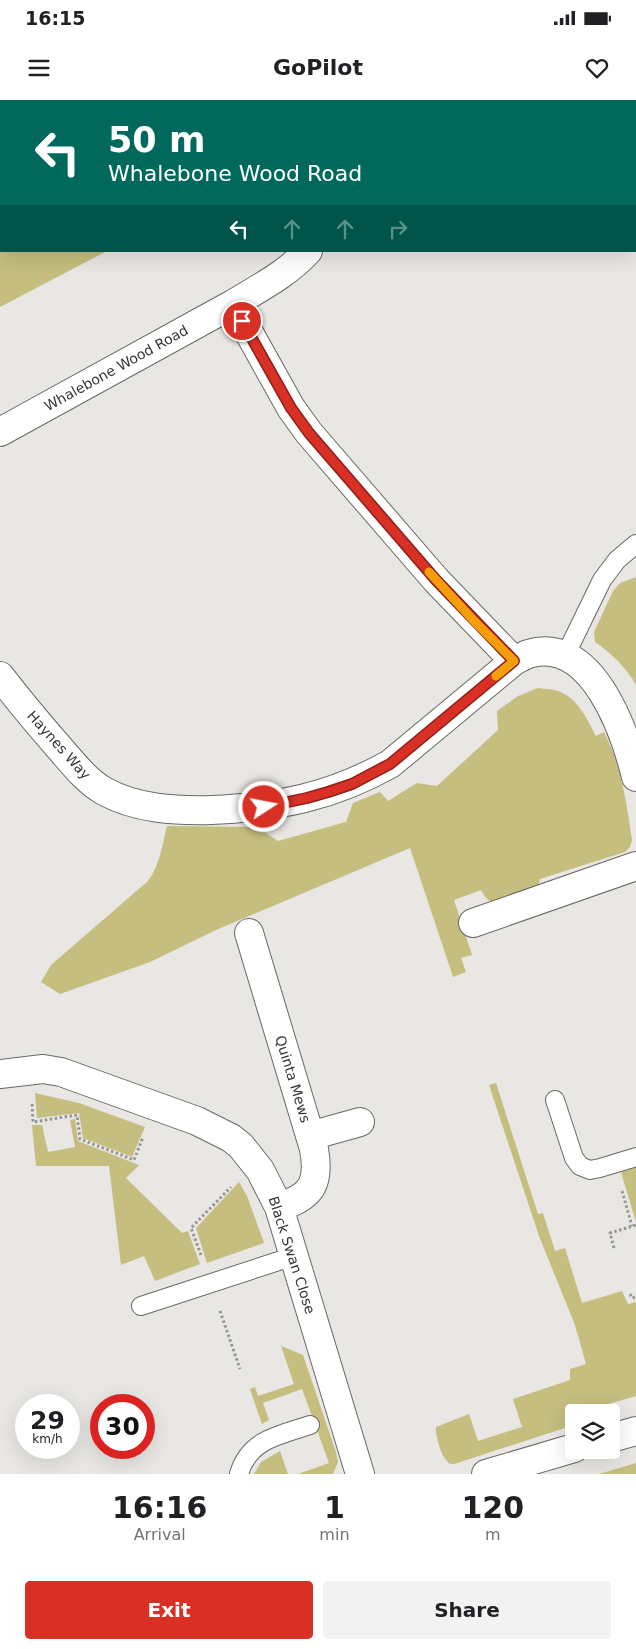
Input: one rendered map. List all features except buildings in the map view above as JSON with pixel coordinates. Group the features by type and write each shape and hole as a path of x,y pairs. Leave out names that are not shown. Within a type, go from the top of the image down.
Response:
{"street":[{"name":"Whalebone Wood Road","path":"0,432 233,304 281,274 307,252"},
{"path":"233,304 291,408 309,433 436,580 514,661"},
{"name":"Haynes Way","path":"0,676 33,718 82,774 104,791 132,802 153,807 196,810 264,807 307,798 352,784 390,764 514,661 528,654 554,653 565,656 594,678 611,706 624,737 636,778"},
{"path":"473,924 636,866"},
{"name":"Quinta Mews","path":"249,933 316,1160 317,1170 311,1189 298,1200 279,1208"},
{"name":"Black Swan Close","path":"0,1074 42,1069 61,1072 156,1106 218,1131 241,1146 260,1170 279,1208 360,1474"},
{"path":"310,1136 360,1122"},
{"path":"620,1435 636,1431"},
{"path":"486,1474 565,1451"}],"lane":[{"path":"565,656 602,580 617,560 636,544"},
{"path":"555,1100 574,1158 580,1166 590,1170 636,1157"},
{"path":"140,1306 294,1256"},
{"path":"238,1474 246,1458 264,1440 310,1425"}],"path":[{"path":"31,1099 33,1122 77,1115 80,1139 134,1160 156,1106"},
{"path":"614,1164 634,1226 610,1233 614,1248"},
{"path":"630,1294 632,1298 636,1297"}],"shaded area":[{"path":"0,252 105,252 0,307"},
{"path":"636,577 636,685 618,661 595,642 594,632 613,591 620,583"},
{"path":"538,688 562,692 569,696 580,708 596,736 604,732 619,771 632,840 630,847 625,852 540,879 538,888 494,904 486,898 481,890 454,900 472,955 461,958 466,972 453,977 410,848 216,930 150,962 60,994 41,982 51,965 148,881 158,862 167,826 257,827 278,841 346,822 353,803 380,792 388,801 417,783 437,786 498,730 497,711 518,696"},
{"path":"496,1083 538,1214 543,1213 555,1251 565,1248 582,1303 622,1291 628,1304 636,1302 636,1396 608,1404 565,1404 565,1428 452,1464 443,1455 437,1440 436,1427 469,1414 478,1441 522,1427 513,1399 570,1380 570,1369 586,1364 575,1325 539,1236 489,1085"},
{"path":"35,1093 79,1103 145,1127 132,1157 83,1138 79,1113 37,1118"},
{"path":"75,1119 78,1141 139,1165 126,1178 182,1233 188,1231 200,1264 155,1281 144,1256 121,1265 109,1166 36,1166 32,1125 42,1125 48,1152 75,1147 70,1120"},
{"path":"636,1164 636,1222 620,1169"},
{"path":"239,1182 247,1196 264,1243 207,1263 196,1228"},
{"path":"281,1346 303,1355 336,1452 338,1462 333,1474 298,1474 329,1463 302,1389 263,1403 269,1420 262,1424 250,1389 255,1387 258,1396 294,1384"},
{"path":"280,1451 288,1474 254,1474 261,1462"},
{"path":"636,1463 636,1474 599,1474"}],"slow traffic":[{"path":"429,572 514,661 496,676"}],"route":[{"path":"242,321 291,408 309,433 436,580 514,661 390,764 352,784 307,798 264,807"}]}
